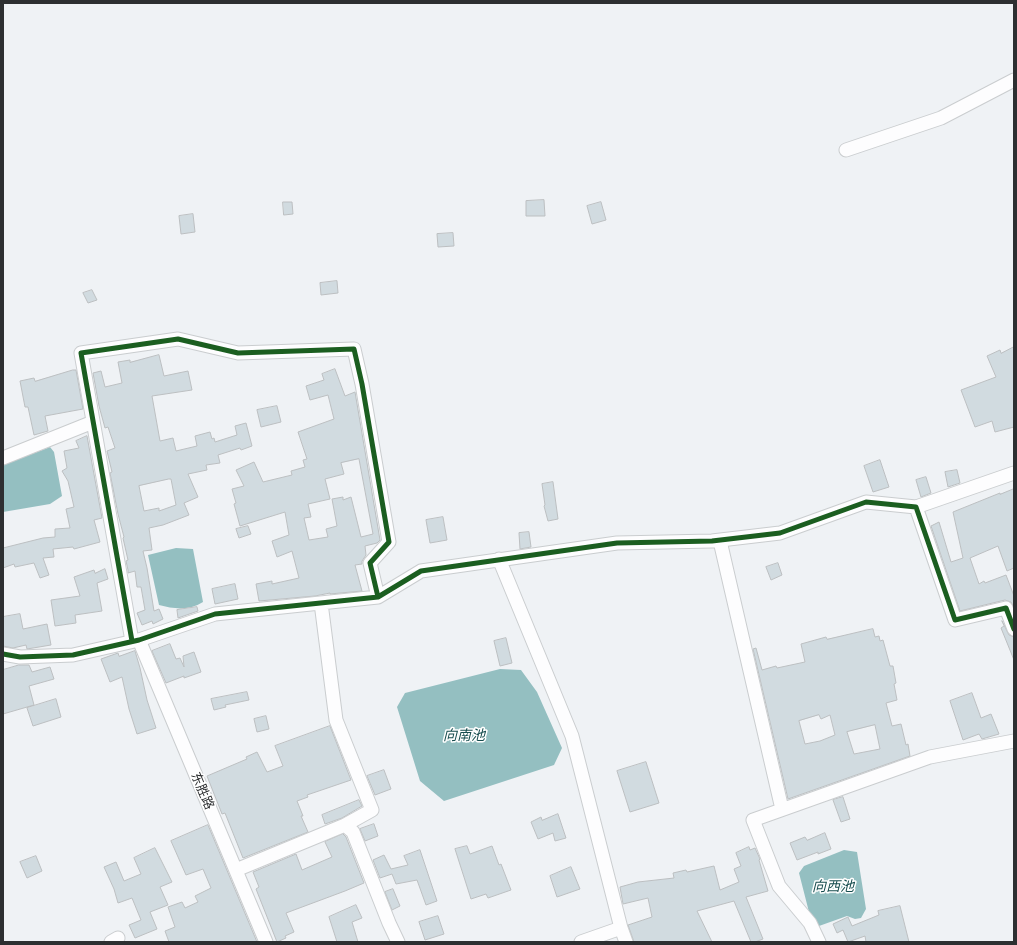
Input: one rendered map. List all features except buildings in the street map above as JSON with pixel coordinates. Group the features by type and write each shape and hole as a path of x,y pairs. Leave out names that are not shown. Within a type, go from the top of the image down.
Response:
{"street":[{"path":"846,150 941,118 1014,80"},
{"name":"东胜路","path":"266,942 135,640 81,353 178,339 238,353 354,349 362,384 389,542 370,563 378,596"},
{"path":"3,458 93,422"},
{"path":"3,654 20,657 73,656 135,640 215,614 378,596 421,570 617,543 720,541 780,533 866,502 916,507 1014,473"},
{"path":"916,507 955,620 1006,608 1014,629"},
{"path":"720,541 782,810"},
{"path":"499,559 572,736 621,928 626,942"},
{"path":"236,870 345,826 372,810 336,720 321,603"},
{"path":"819,942 810,923 779,886 753,820 930,757 1014,741"},
{"path":"345,826 353,832 398,942"},
{"path":"581,942 621,928"}],"water":[{"path":"50,447 54,452 62,496 50,504 3,512 3,465"},
{"path":"176,548 193,549 203,602 192,607 176,608 159,605 148,555"},
{"name":"向南池","path":"500,669 521,670 537,692 562,748 554,765 444,801 420,781 397,707 405,693"},
{"name":"向西池","path":"844,850 857,852 866,909 861,918 855,919 847,916 819,926 809,912 799,873 804,866"}],"cycle path":[{"path":"132,641 81,353 178,339 238,353 354,349 362,384 389,542 370,563 378,597"},
{"path":"3,654 20,657 73,655 139,640 215,614 378,597 421,571 617,543 712,541 780,533 866,502 916,507 955,620 1006,608 1014,629"}]}
